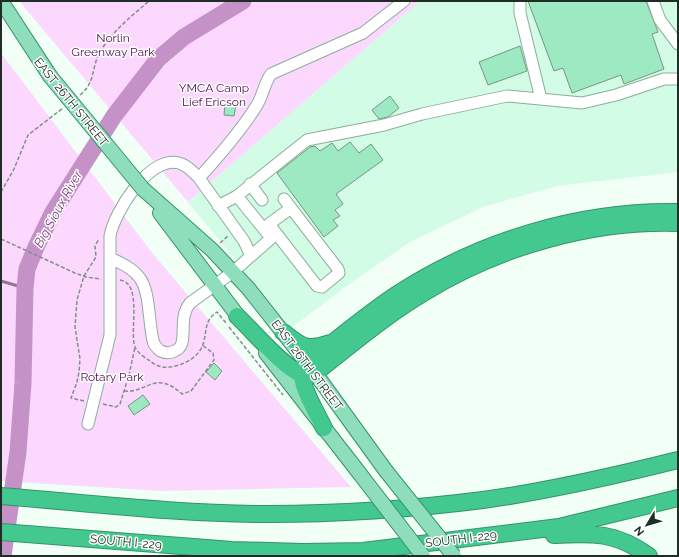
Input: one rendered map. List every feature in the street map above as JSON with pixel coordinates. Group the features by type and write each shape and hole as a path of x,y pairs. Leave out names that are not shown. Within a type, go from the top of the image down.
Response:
{"highway":[{"path":"308,370 339,338 396,296 438,271 489,247 516,237 569,223 632,213 678,212"},
{"path":"237,316 288,367 308,370 426,291 502,255 585,232 645,224 678,223"},
{"path":"283,332 304,347 323,345 339,338"},
{"path":"308,370 324,428"},
{"path":"639,469 678,456"},
{"path":"1,496 229,513 315,513 408,508 483,500 545,490 678,460"},
{"name":"SOUTH I-229","path":"1,532 232,550 343,552 558,526 678,498"},
{"path":"476,537 606,535 630,544 649,556"}],"main road":[{"path":"1,1 50,76"},
{"name":"EAST 26TH STREET","path":"1,14 143,189 237,316 423,556"},
{"name":"EAST 26TH STREET","path":"143,189 212,250 248,288 283,332 308,370 454,556"}],"lane":[{"path":"199,178 244,126 258,102 265,82 271,74 363,33 404,1"},
{"path":"520,1 520,13 541,99"},
{"path":"653,1 660,20 678,44"},
{"path":"218,206 237,196 250,184 307,140 384,125 422,114 507,96 582,103 616,95 664,79 678,79"},
{"path":"88,424 110,335 110,236 112,224 125,202 147,174 165,163 179,163 186,166 199,178 244,241 251,256"},
{"path":"250,184 262,200"},
{"path":"237,196 317,286 322,287 339,273 338,269 284,199"},
{"path":"274,236 270,224 291,208"},
{"path":"110,258 128,266 140,277 145,289 154,344 160,351 168,353 176,351 182,344 183,320 186,309 190,304 233,272 274,236"}],"path":[{"path":"1,239 86,277 126,281 130,285 133,296 135,346 142,356 162,367 169,368 181,365 192,359 202,345 207,323 210,317 217,312 283,395"},
{"path":"124,391 129,392 151,383 172,386 182,394 191,391 214,360 213,353 202,345"}],"shaded area":[{"path":"420,1 678,1 678,172 557,186 483,207 410,242 348,285 291,328 188,202"}],"green space":[{"name":"YMCA Camp Lief Ericson","path":"19,1 420,1 188,202"},
{"name":"Rotary Park","path":"1,53 153,254 351,487 161,491 1,481"}],"building":[{"path":"528,1 646,1 658,32 652,34 664,69 624,84 621,75 572,93 563,68 554,71"},
{"path":"520,46 527,71 488,85 479,62"},
{"path":"390,96 399,108 388,117 379,119 372,110"},
{"path":"225,103 236,105 234,116 224,115"},
{"path":"350,142 359,153 371,144 383,160 336,194 343,204 335,210 340,216 333,220 338,226 324,237 277,173 310,147 315,146 320,151 332,143 338,151"},
{"path":"214,363 222,371 215,380 206,372"},
{"path":"143,395 150,404 134,415 128,406"}],"waterway":[{"name":"Big Sioux River","path":"3,556 18,452 23,383 25,288 27,269 36,247 53,212 114,116 158,59 184,37 243,1"},
{"path":"1,281 25,288"}],"park label":[{"name":"Norlin Greenway Park","path":"113,45"}]}
